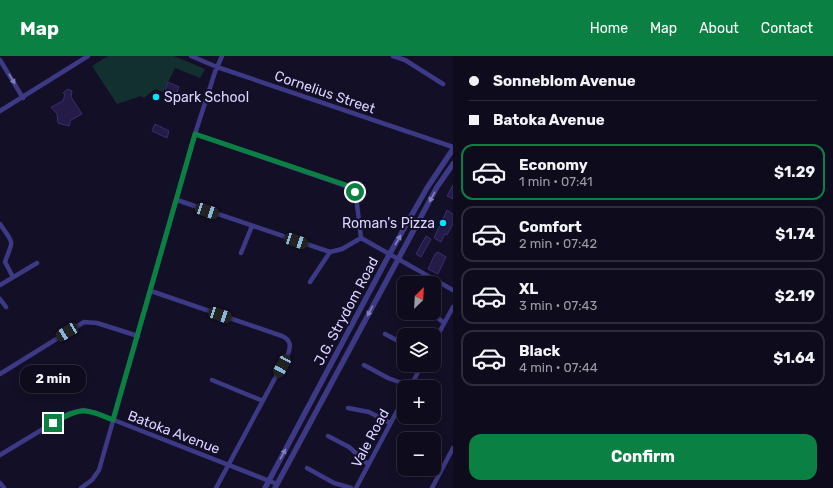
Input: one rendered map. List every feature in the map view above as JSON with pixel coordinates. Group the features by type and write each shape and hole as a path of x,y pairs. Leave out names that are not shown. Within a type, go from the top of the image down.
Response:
{"street":[{"path":"0,111 88,56"},
{"name":"Cornelius Street","path":"191,56 217,67 453,148"},
{"path":"82,488 92,480 99,470 195,134 222,56"},
{"path":"393,56 407,58 443,84"},
{"path":"0,60 23,98"},
{"path":"195,134 352,188 356,196 358,231 361,238 453,290"},
{"name":"J.G. Strydom Road","path":"265,488 389,255 427,188 453,148"},
{"name":"J.G. Strydom Road","path":"276,486 437,187 453,164"},
{"path":"177,200 330,252"},
{"path":"0,224 12,242 12,247 5,262 13,277"},
{"path":"241,253 252,226"},
{"path":"310,282 330,252 347,246 361,238"},
{"path":"0,285 37,263"},
{"path":"151,291 282,336 289,342 289,351 216,488"},
{"path":"0,299 6,308"},
{"path":"441,329 453,307"},
{"path":"440,320 444,323"},
{"path":"0,374 84,322 97,323 138,336"},
{"path":"385,334 397,340"},
{"path":"364,365 397,382"},
{"path":"212,380 263,401"},
{"path":"348,408 369,412 390,423"},
{"name":"Vale Road","path":"356,488 397,410"},
{"name":"Batoka Avenue","path":"0,455 76,411 90,411 269,480 276,486"},
{"path":"328,436 353,450 368,464"},
{"path":"432,488 453,448"},
{"path":"306,468 334,483 351,488"},
{"path":"0,483 4,488"}],"green space":[{"path":"108,56 174,56 205,69 200,78 175,68 163,92 155,89 144,98 141,96 117,104 92,66"}],"building":[{"path":"168,82 179,87 175,98 164,93"},
{"path":"68,89 72,91 71,97 82,114 71,120 69,126 58,123 57,114 51,107 63,101 65,94 63,93"},
{"path":"155,124 169,131 167,138 152,131"},
{"path":"453,185 453,199 447,196"},
{"path":"447,210 453,214 453,224 441,242 434,238"},
{"path":"426,236 431,239 421,257 416,254"},
{"path":"438,252 446,257 438,274 428,269 435,254"}],"place":[{"name":"Spark School","path":"156,97"},
{"name":"Roman's Pizza","path":"443,223"}],"route":[{"path":"53,423 68,414 83,410 96,413 113,420 195,134 346,185 352,188 355,192"}]}
